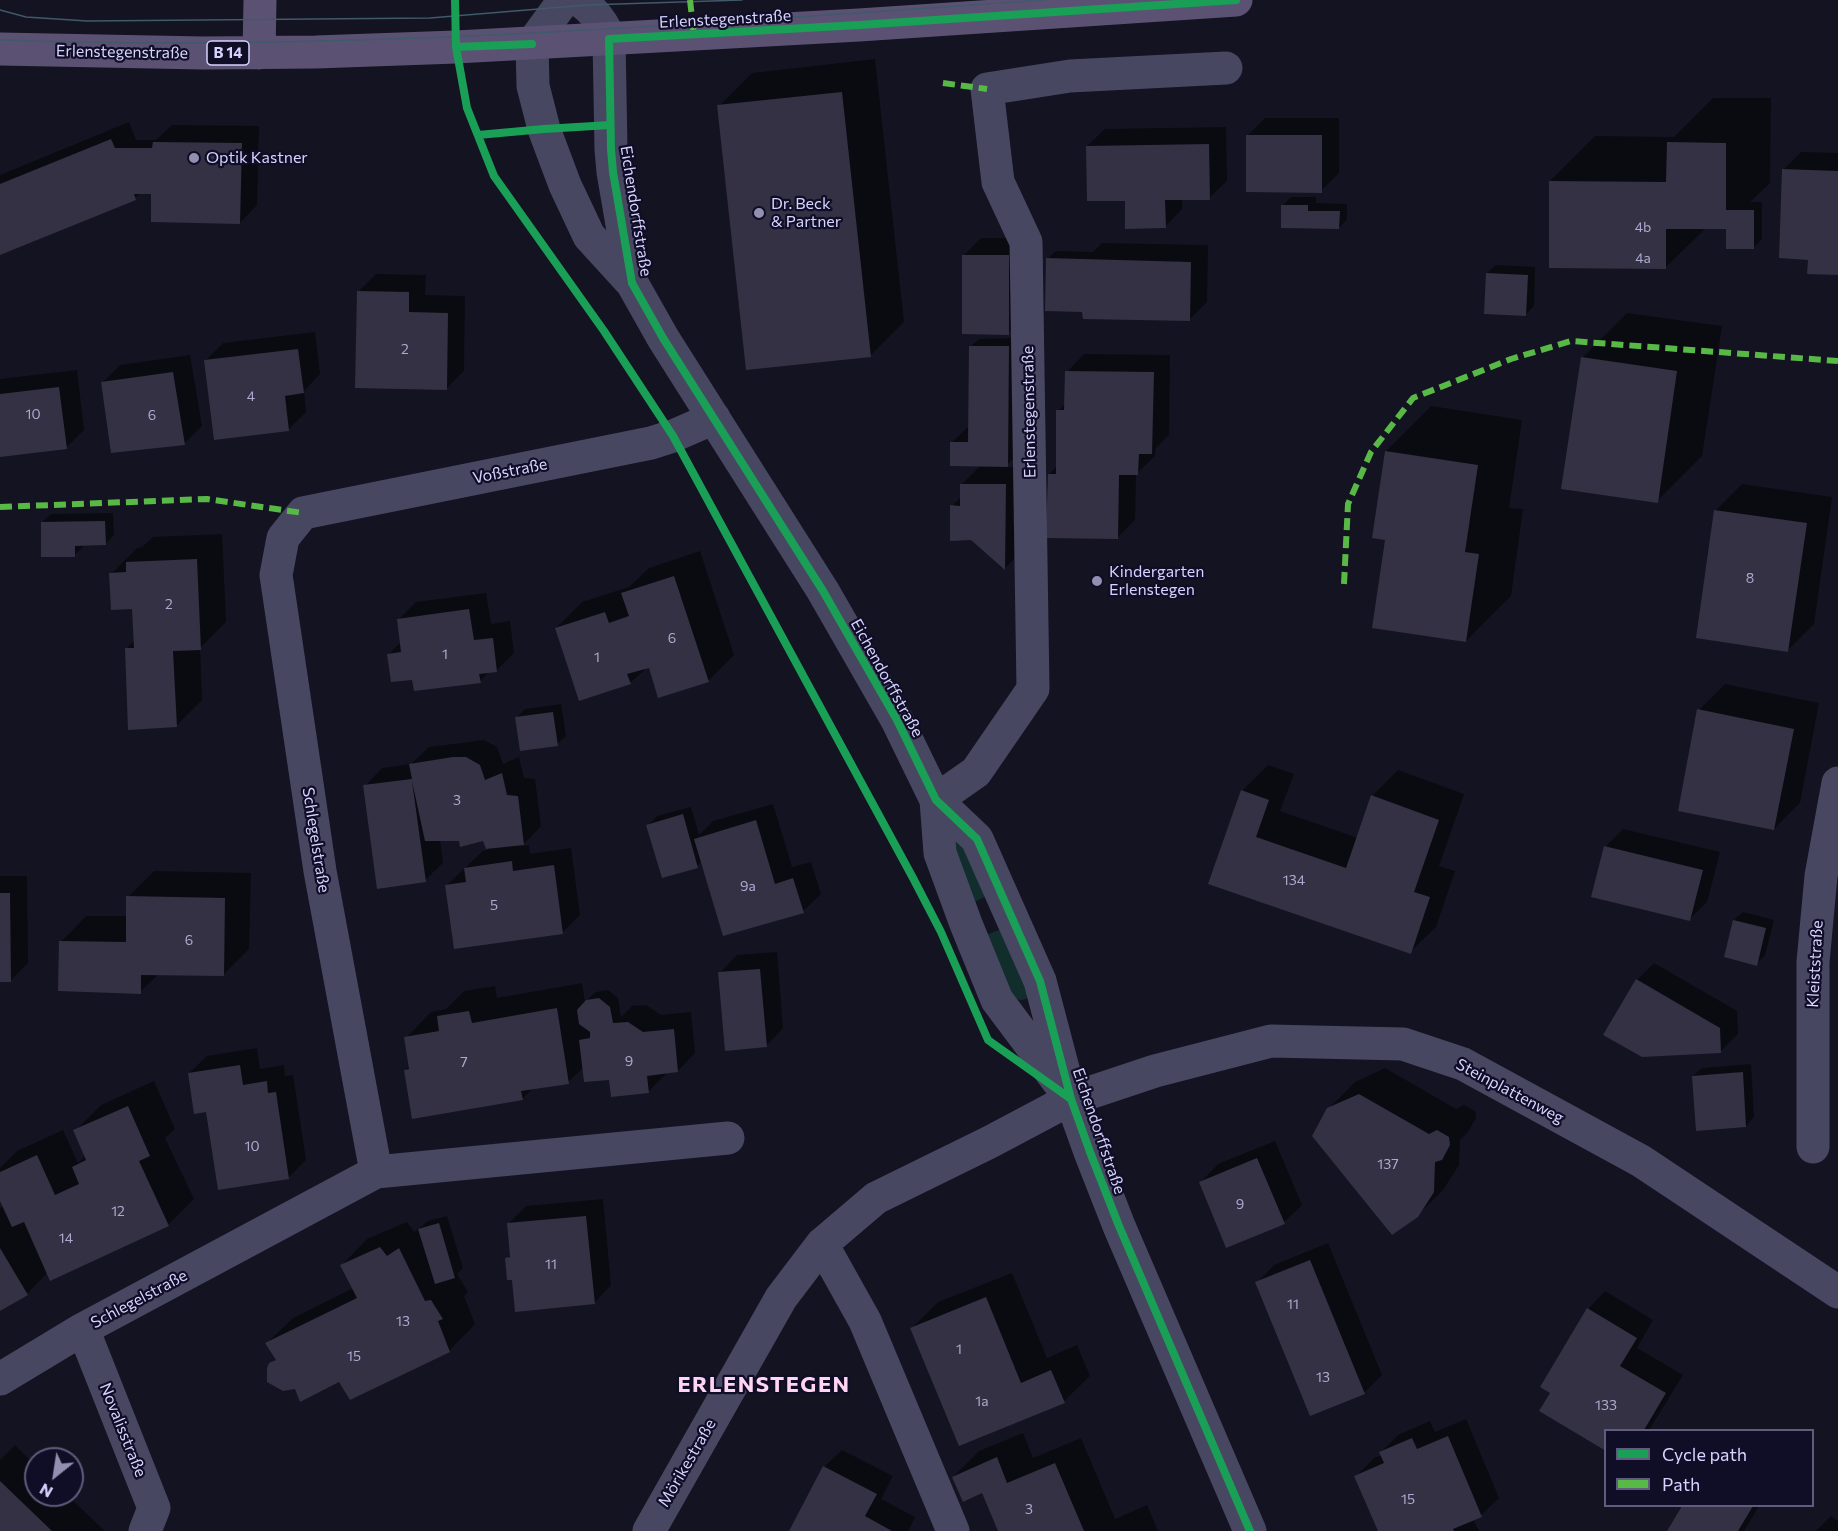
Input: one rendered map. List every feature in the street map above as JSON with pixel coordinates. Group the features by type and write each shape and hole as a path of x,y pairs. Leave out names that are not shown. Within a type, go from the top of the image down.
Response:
{"main road":[{"name":"B 14","path":"259,53 260,0"},
{"name":"Erlenstegenstraße","path":"0,49 259,53 532,44 859,26 1236,0"}],"street":[{"path":"532,44 564,0"},
{"path":"579,0 587,5 606,29 609,39"},
{"name":"Eichendorffstraße","path":"609,39 613,172 632,283"},
{"name":"Eichendorffstraße","path":"532,44 532,86 544,129 565,185 590,236 632,283 663,338 846,631 897,720 936,800 977,840 1040,981 1071,1099 1119,1226 1250,1531"},
{"name":"Erlenstegenstraße","path":"936,800 976,772 1033,689 1026,242 998,182 987,89 1070,76 1226,68"},
{"name":"Voßstraße","path":"303,513 651,443 714,418"},
{"name":"Schlegelstraße","path":"303,513 283,538 276,575 320,871 376,1173"},
{"name":"Kleiststraße","path":"1813,1147 1813,962 1821,876 1838,783"},
{"name":"Eichendorffstraße","path":"936,800 940,853 997,1000 1071,1099"},
{"name":"Steinplattenweg","path":"1071,1099 1155,1071 1271,1041 1403,1044 1462,1064 1641,1161 1838,1292"},
{"name":"Mörikestraße","path":"649,1531 781,1298 822,1244 876,1198 1071,1099"},
{"name":"Schlegelstraße","path":"0,1379 83,1329 376,1173 728,1138"},
{"path":"822,1244 865,1321 953,1531"},
{"name":"Novalisstraße","path":"83,1329 154,1508 145,1531"}],"green space":[{"path":"960,834 989,895 972,903 949,839"},
{"path":"1004,928 1030,996 1023,1000 1013,997 986,935"}],"building":[{"path":"842,92 871,357 746,370 717,105"},
{"path":"1246,135 1322,135 1322,193 1246,192"},
{"path":"111,139 115,148 152,148 153,142 242,143 240,224 151,222 151,194 134,194 136,200 0,255 0,184"},
{"path":"1667,142 1726,143 1726,210 1754,210 1754,249 1726,249 1726,229 1666,229 1666,269 1549,268 1549,181 1666,182"},
{"path":"1209,144 1210,200 1165,200 1166,228 1125,229 1125,201 1087,201 1086,146"},
{"path":"1782,169 1838,171 1838,275 1807,274 1808,260 1779,258"},
{"path":"1281,205 1308,205 1308,211 1340,211 1339,229 1281,228"},
{"path":"962,255 1009,255 1009,335 962,334"},
{"path":"1046,258 1191,262 1190,321 1083,319 1082,312 1045,311"},
{"path":"1486,273 1528,275 1526,316 1484,314"},
{"path":"357,291 409,292 409,312 448,313 447,390 355,388"},
{"path":"969,346 1009,346 1008,467 950,466 950,442 968,442"},
{"path":"298,349 304,393 285,396 289,431 214,440 204,360"},
{"path":"1581,357 1677,371 1658,503 1561,489"},
{"path":"1065,371 1154,372 1152,454 1139,454 1138,475 1119,475 1118,539 1046,538 1048,474 1056,474 1056,410 1064,410"},
{"path":"173,372 185,445 111,453 101,382"},
{"path":"59,387 67,449 0,457 0,394"},
{"path":"1385,451 1478,465 1465,552 1479,554 1466,642 1372,628 1385,540 1372,538"},
{"path":"960,484 1006,484 1005,570 971,540 950,541 950,505 960,506"},
{"path":"1714,510 1807,523 1788,652 1696,638"},
{"path":"105,521 106,545 75,546 75,557 41,557 41,522"},
{"path":"197,559 201,650 173,651 177,727 128,730 125,648 134,648 132,609 111,610 109,573 126,572 126,562"},
{"path":"674,576 709,682 658,698 649,668 627,674 631,684 579,701 555,628 605,612 609,623 629,616 621,593"},
{"path":"469,609 474,640 493,638 497,672 479,674 481,683 414,691 412,680 391,682 387,654 401,652 397,619"},
{"path":"1697,709 1794,729 1774,830 1678,811"},
{"path":"553,712 558,746 520,751 515,717"},
{"path":"466,757 480,765 485,780 502,773 507,795 518,796 524,845 486,849 483,841 460,847 459,841 425,841 412,781 426,882 377,889 363,785 412,779 409,764"},
{"path":"1241,790 1269,800 1256,837 1346,868 1371,795 1439,820 1414,892 1430,897 1411,954 1208,884"},
{"path":"683,814 698,868 662,878 646,825"},
{"path":"756,820 775,884 793,878 804,913 723,936 694,839"},
{"path":"1604,846 1703,870 1690,921 1591,897"},
{"path":"512,861 513,871 554,865 563,934 454,949 445,885 466,882 464,868"},
{"path":"0,893 10,893 11,982 0,982"},
{"path":"126,896 225,898 224,976 141,975 141,994 58,991 59,941 126,942"},
{"path":"1733,920 1766,928 1757,966 1724,957"},
{"path":"760,969 767,1047 725,1051 718,972"},
{"path":"1636,979 1720,1028 1721,1053 1642,1057 1603,1035"},
{"path":"599,998 610,1007 613,1023 628,1022 643,1032 674,1029 678,1072 647,1076 649,1093 611,1097 609,1080 584,1082 579,1040 590,1038 590,1032 579,1024 577,1010 586,1000"},
{"path":"557,1008 569,1084 521,1091 523,1100 412,1119 404,1070 409,1069 404,1037 439,1031 437,1016 469,1011 472,1023"},
{"path":"240,1065 243,1085 267,1081 268,1093 276,1092 289,1179 218,1190 206,1112 194,1114 188,1073"},
{"path":"1743,1072 1746,1127 1696,1131 1692,1076"},
{"path":"1359,1094 1429,1134 1437,1130 1449,1137 1450,1145 1442,1160 1435,1162 1434,1192 1418,1217 1392,1235 1312,1136 1327,1108"},
{"path":"128,1106 150,1156 139,1161 169,1226 50,1281 24,1222 12,1227 0,1201 0,1172 37,1155 55,1195 79,1184 72,1167 86,1160 73,1130"},
{"path":"1257,1158 1285,1224 1226,1248 1199,1182"},
{"path":"586,1216 595,1304 515,1312 512,1280 507,1280 505,1258 510,1257 507,1223"},
{"path":"439,1223 455,1278 435,1284 418,1229"},
{"path":"380,1247 387,1256 399,1248 425,1301 431,1300 443,1319 438,1321 450,1352 350,1400 339,1382 300,1402 295,1389 283,1391 267,1382 269,1363 276,1360 265,1343 357,1298 340,1265"},
{"path":"0,1248 28,1295 0,1311"},
{"path":"1310,1260 1365,1394 1310,1416 1255,1282"},
{"path":"986,1297 1021,1383 1051,1370 1065,1403 959,1446 910,1328"},
{"path":"1587,1308 1637,1338 1620,1366 1666,1393 1645,1429 1604,1429 1604,1450 1539,1411 1550,1393 1540,1387"},
{"path":"1448,1436 1482,1517 1453,1529 1454,1531 1378,1531 1354,1476 1384,1463 1379,1452 1412,1438 1417,1449"},
{"path":"997,1457 1007,1483 1055,1463 1084,1531 998,1531 982,1493 963,1502 952,1477"},
{"path":"823,1466 877,1494 865,1516 892,1531 789,1531"},
{"path":"0,1481 24,1504 24,1507 27,1507 52,1531 0,1531"},
{"path":"1681,1507 1752,1507 1738,1531 1667,1531"}],"tram line":[{"path":"0,10 26,17 87,21 430,18 587,5 742,0"},
{"path":"0,40 131,43 262,42 523,34 1044,0"}],"marked path":[{"path":"690,0 694,35"},
{"path":"943,83 987,89"},
{"path":"1344,584 1348,504 1371,452 1413,398 1511,359 1571,341 1838,361"},
{"path":"0,507 207,499 303,513"}],"cycle path":[{"path":"455,0 456,47 467,108 494,176 604,331 673,436 913,878 941,932 988,1040 1071,1099"},
{"path":"1236,0 609,39 613,172 632,283 663,338 823,591 897,720 936,800 977,839 1040,981 1071,1099 1119,1226 1250,1531"},
{"path":"456,47 532,44"},
{"path":"478,135 610,125"}],"place":[{"name":"Optik Kastner","path":"194,158"},
{"name":"Dr. Beck & Partner","path":"759,213"},
{"name":"Kindergarten Erlenstegen","path":"1097,581"}],"district":[{"name":"ERLENSTEGEN","path":"764,1385"}]}
